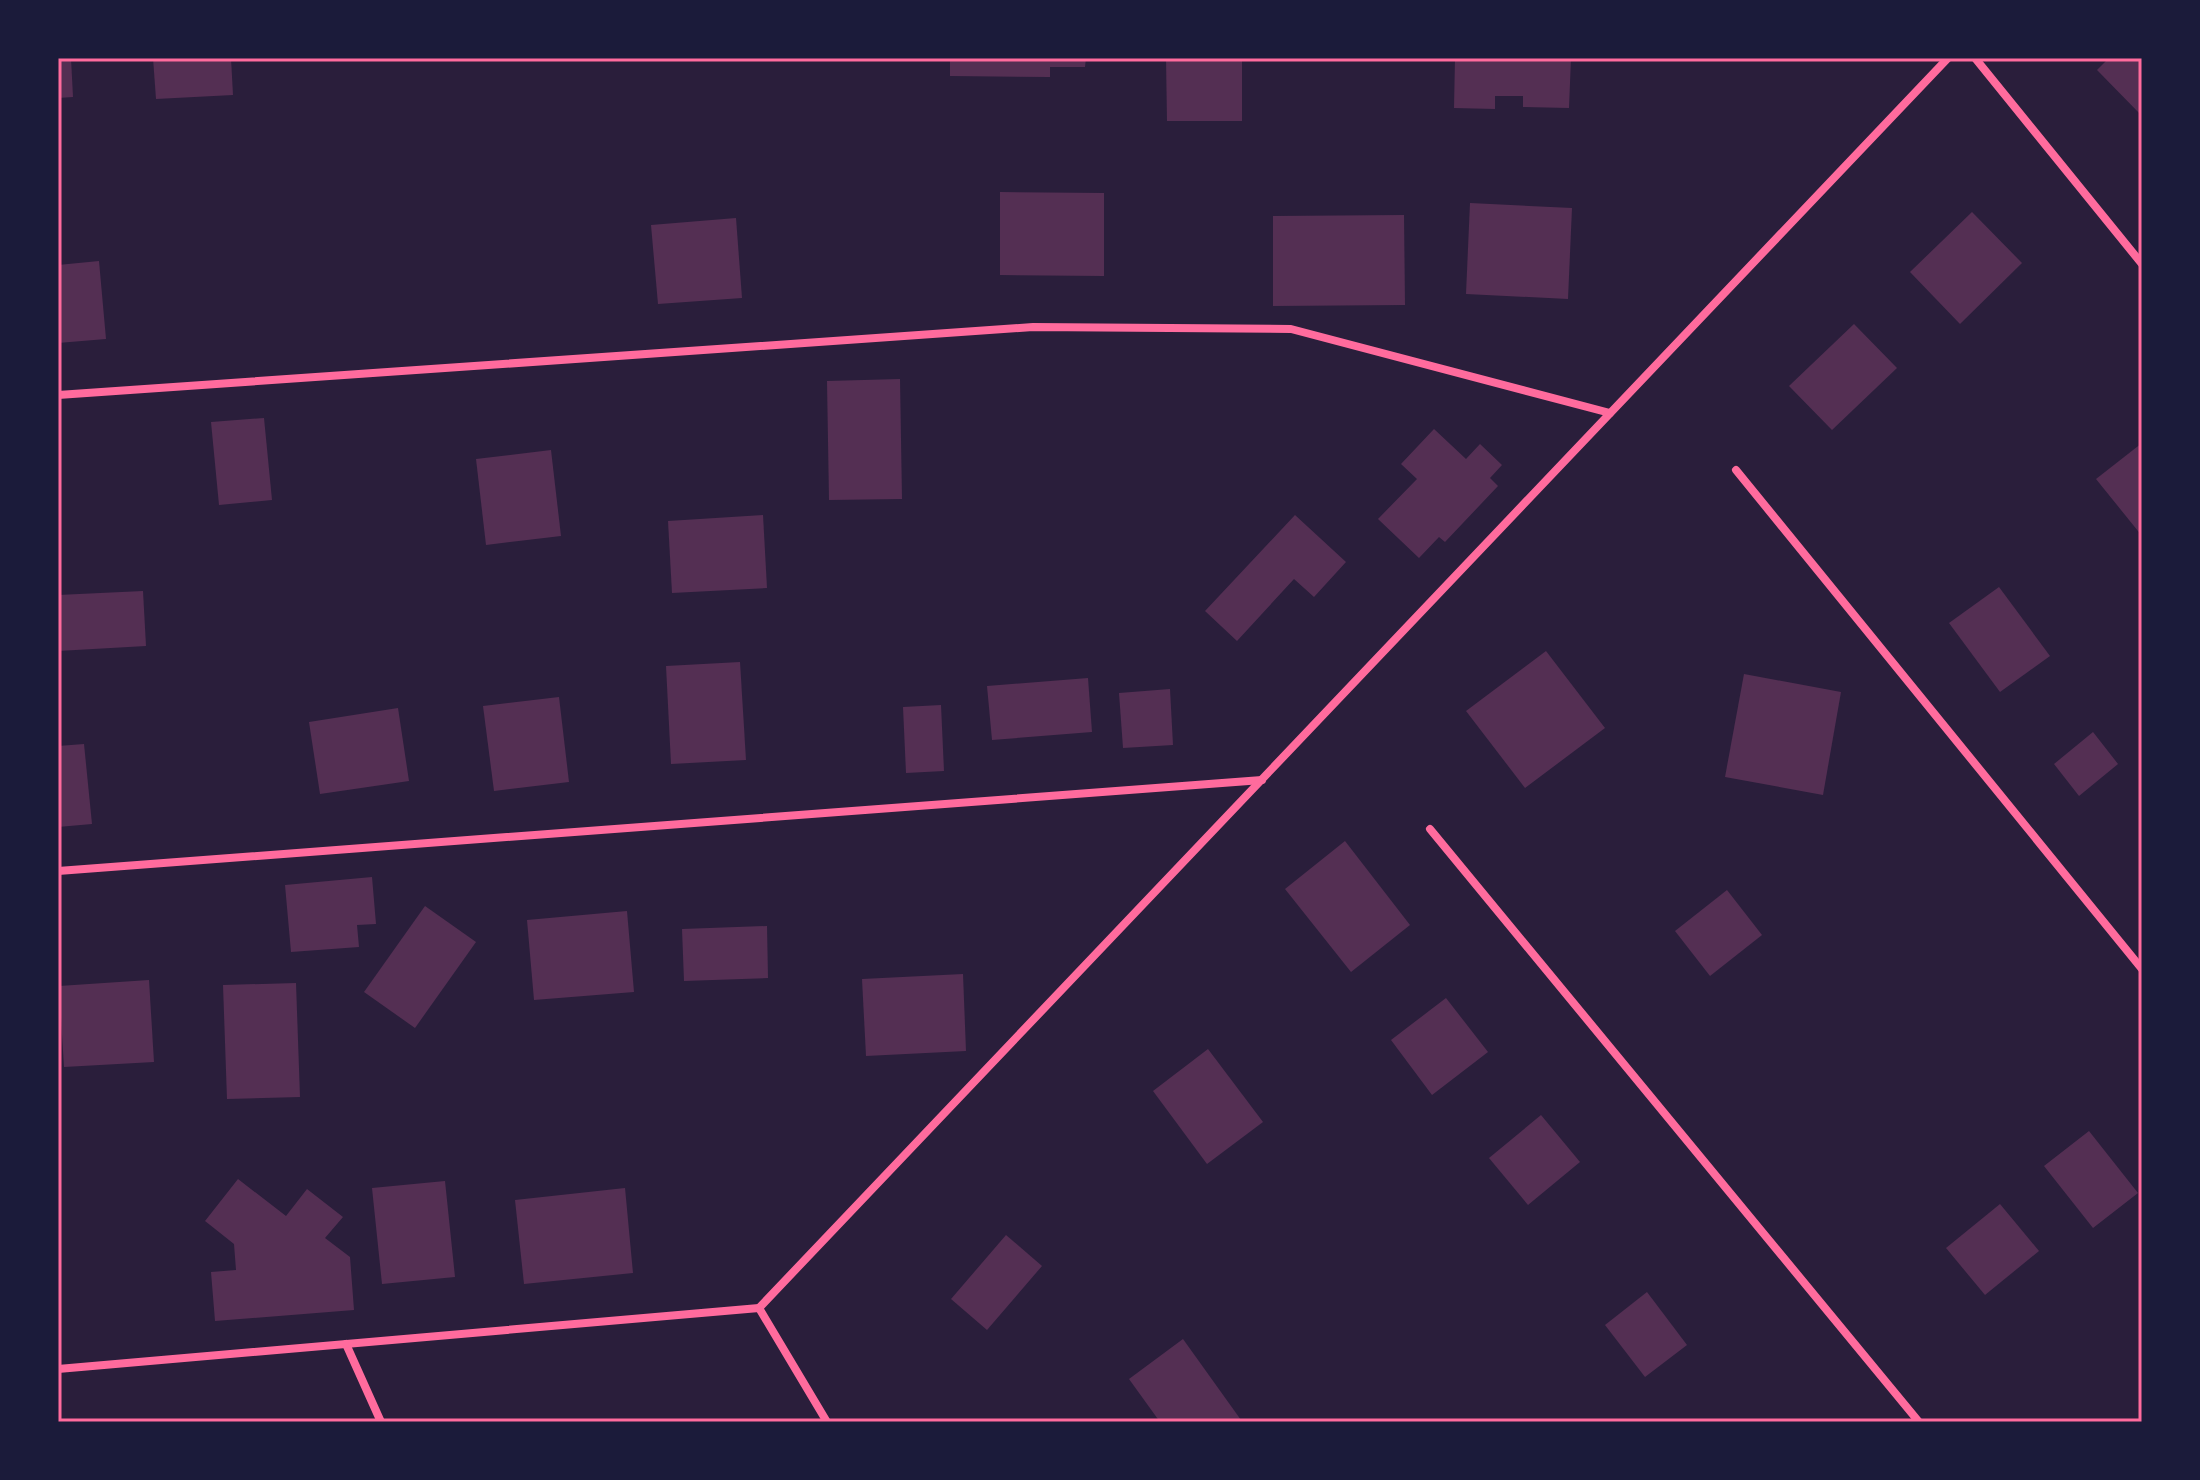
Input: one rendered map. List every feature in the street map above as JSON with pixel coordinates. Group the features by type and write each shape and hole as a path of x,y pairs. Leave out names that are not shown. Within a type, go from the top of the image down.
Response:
{"street":[{"path":"58,1369 759,1308 1948,58"},
{"path":"1975,58 2142,264"},
{"path":"58,395 1033,327 1291,329 1610,413"},
{"path":"1736,470 2142,969"},
{"path":"58,871 1263,780"},
{"path":"1430,829 1919,1422"},
{"path":"759,1308 827,1422"},
{"path":"346,1344 381,1422"}],"shaded area":[{"path":"58,58 2142,58 2142,1422 58,1422"}],"building":[{"path":"58,58 71,58 73,97 58,98"},
{"path":"153,58 231,58 233,95 156,99"},
{"path":"950,58 1086,58 1085,67 1050,67 1050,77 950,76"},
{"path":"1166,58 1242,58 1242,121 1167,121"},
{"path":"1455,58 1571,58 1569,108 1523,107 1523,96 1495,96 1495,109 1454,108"},
{"path":"2109,58 2142,58 2142,116 2097,70"},
{"path":"1000,192 1104,193 1104,276 1000,275"},
{"path":"1470,203 1572,208 1568,299 1466,294"},
{"path":"1972,212 2022,263 1960,324 1910,272"},
{"path":"1404,215 1405,305 1273,306 1273,216"},
{"path":"736,218 742,298 658,304 651,225"},
{"path":"99,261 106,339 58,343 58,265"},
{"path":"1854,324 1897,368 1832,430 1789,386"},
{"path":"900,379 902,499 829,500 827,381"},
{"path":"264,418 272,500 219,505 211,422"},
{"path":"1434,429 1466,459 1480,444 1502,465 1490,478 1498,486 1445,542 1439,537 1419,558 1378,519 1417,479 1401,464"},
{"path":"2142,443 2142,536 2096,479"},
{"path":"551,450 561,536 486,545 476,459"},
{"path":"763,515 767,588 672,593 668,521"},
{"path":"1295,515 1346,562 1314,597 1294,579 1237,641 1205,611"},
{"path":"1999,587 2050,656 2000,692 1949,623"},
{"path":"143,591 146,646 58,651 58,595"},
{"path":"1546,651 1605,728 1525,788 1466,711"},
{"path":"740,662 746,760 671,764 666,666"},
{"path":"1744,674 1841,692 1823,795 1725,777"},
{"path":"1088,678 1092,732 992,740 987,686"},
{"path":"1170,689 1173,745 1123,748 1119,693"},
{"path":"559,697 569,782 494,791 483,706"},
{"path":"941,705 944,771 906,773 903,707"},
{"path":"398,708 409,781 320,794 309,722"},
{"path":"2093,732 2118,764 2079,796 2054,764"},
{"path":"84,744 92,824 58,827 58,746"},
{"path":"1345,841 1410,925 1351,972 1285,889"},
{"path":"372,877 376,924 357,925 359,947 291,952 285,885"},
{"path":"1727,890 1762,935 1710,976 1675,931"},
{"path":"425,906 476,942 415,1028 364,992"},
{"path":"627,911 634,992 534,1000 527,920"},
{"path":"767,926 768,978 684,981 682,929"},
{"path":"963,974 966,1051 866,1056 862,979"},
{"path":"149,980 154,1062 64,1067 59,986"},
{"path":"296,983 300,1097 227,1099 223,985"},
{"path":"1446,998 1488,1052 1432,1095 1391,1040"},
{"path":"1208,1049 1263,1122 1207,1164 1153,1091"},
{"path":"1541,1115 1580,1162 1528,1205 1489,1158"},
{"path":"2089,1131 2138,1193 2093,1228 2044,1166"},
{"path":"238,1179 286,1216 307,1189 343,1217 325,1238 350,1257 354,1310 215,1321 211,1272 236,1270 234,1244 205,1221"},
{"path":"445,1181 455,1277 382,1284 372,1188"},
{"path":"625,1188 633,1273 524,1284 515,1200"},
{"path":"2000,1204 2039,1251 1985,1295 1946,1248"},
{"path":"1006,1235 1042,1266 987,1330 951,1299"},
{"path":"1647,1292 1687,1345 1645,1377 1605,1325"},
{"path":"1183,1339 1241,1420 1160,1422 1129,1379"}]}
